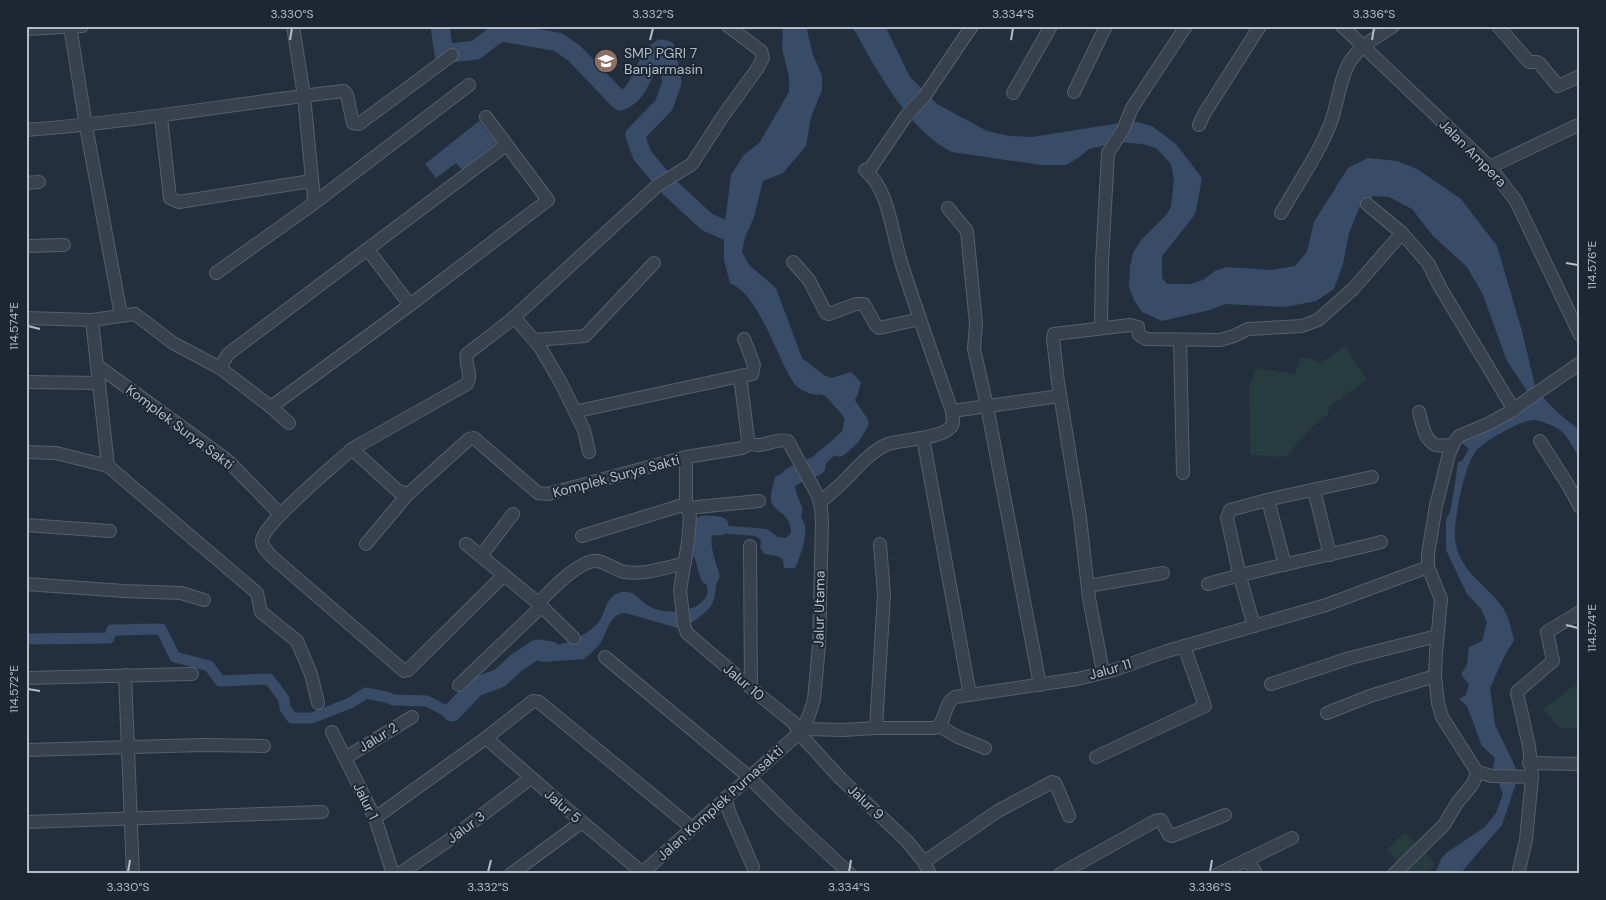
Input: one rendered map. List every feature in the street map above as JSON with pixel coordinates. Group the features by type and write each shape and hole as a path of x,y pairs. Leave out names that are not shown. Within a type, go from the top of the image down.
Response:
{"street":[{"path":"26,29 82,26"},
{"path":"293,26 304,96 313,204"},
{"path":"504,575 408,670 404,671 264,548 262,541 264,535 280,514 352,449 467,384 470,375 466,358 467,354 514,317 658,185 692,164 723,116 757,69 762,58 761,51 728,26"},
{"path":"1013,93 1051,26"},
{"path":"1074,92 1106,26"},
{"path":"1101,328 1102,262 1108,153 1123,130 1132,108 1186,26"},
{"path":"1199,125 1204,114 1260,26"},
{"name":"Jalan Ampera","path":"1342,26 1490,166 1510,191 1580,335"},
{"path":"1281,213 1331,123 1346,70 1352,59 1363,46 1393,26"},
{"path":"1498,26 1521,54 1529,62 1540,64 1558,86 1580,76"},
{"path":"70,27 86,126 121,315"},
{"path":"820,502 868,457 883,446 897,441 923,438 947,431 953,422 952,411 896,246 887,210 877,183 866,171 906,116 924,97 971,27"},
{"path":"26,130 86,126 162,117 344,91 347,95 353,123 359,124 452,55"},
{"path":"216,273 313,204 469,85"},
{"path":"162,117 170,198 174,201 179,202 311,181"},
{"path":"272,407 548,200 486,118"},
{"path":"1490,166 1576,126"},
{"path":"220,368 228,354 506,145"},
{"path":"26,183 39,182"},
{"path":"1367,204 1402,233 1428,263 1440,287 1517,407"},
{"path":"948,208 967,230 976,324 974,348 987,406 1040,685"},
{"path":"1103,672 1088,586 1080,518 1060,396 1054,334 1135,325 1138,327 1141,337 1146,339 1220,340 1248,329 1302,326 1318,320 1353,289 1402,233"},
{"path":"26,246 64,245"},
{"path":"368,250 410,305"},
{"path":"793,262 809,280 826,313 829,314 856,304 864,304 874,324 879,328 920,319"},
{"path":"534,340 585,336 654,263"},
{"path":"26,318 92,320 135,314 173,343 220,368 272,407 289,423"},
{"path":"514,317 540,347 584,430 589,452"},
{"path":"92,320 108,466"},
{"path":"578,411 752,374 754,364 744,339"},
{"path":"1180,340 1183,473"},
{"path":"1531,777 1492,776 1477,772 1442,717 1438,703 1435,676 1441,599 1428,567 1428,554 1436,506 1452,445 1459,436 1488,424 1517,407 1580,363"},
{"name":"Komplek Surya Sakti","path":"98,366 227,460 280,514"},
{"path":"686,456 742,448 748,443 740,376"},
{"path":"26,382 99,383"},
{"path":"952,411 1060,396"},
{"path":"1419,412 1424,432 1430,441 1436,445 1452,445"},
{"name":"Komplek Surya Sakti","path":"408,494 469,439 474,438 538,492 543,494 686,456 686,506 690,517 680,590 682,612 687,633"},
{"path":"923,438 970,695"},
{"name":"Jalur Utama","path":"748,443 760,446 777,440 788,441 820,502 822,522 819,645 814,700 808,718 799,732"},
{"path":"1540,441 1580,507"},
{"path":"352,449 398,491 408,494 366,544"},
{"path":"26,452 56,454 108,466 257,592 261,612 297,640 311,674 318,703"},
{"path":"1254,626 1239,575 1227,518 1232,508 1372,477"},
{"path":"1314,490 1330,555"},
{"path":"1268,500 1285,565"},
{"path":"582,536 686,506 759,501"},
{"path":"480,556 513,514"},
{"path":"26,526 110,532"},
{"path":"1208,584 1382,542"},
{"path":"466,544 540,605 574,638"},
{"path":"876,728 884,595 880,544"},
{"path":"750,546 751,687"},
{"path":"459,685 572,572 590,561 604,563 622,572 639,574 685,563"},
{"name":"Jalur 11","path":"939,726 950,700 955,696 1040,685 1077,679 1103,672 1184,646 1326,605 1428,567"},
{"path":"1088,586 1163,573"},
{"path":"26,584 181,593 204,600"},
{"path":"1518,874 1526,840 1531,777 1529,746 1518,691 1553,661 1548,631 1580,612"},
{"name":"Jalur 10","path":"687,633 793,722 799,732"},
{"path":"1271,684 1350,658 1437,636"},
{"path":"1096,757 1205,706 1184,646"},
{"path":"605,657 749,777 850,874"},
{"path":"26,678 192,674"},
{"path":"125,675 126,746 133,874"},
{"path":"1327,713 1370,696 1435,676"},
{"path":"375,818 486,738 533,701 539,702 691,827"},
{"name":"Jalur 2","path":"345,758 412,717"},
{"path":"799,732 809,728 842,730 876,728 929,729 939,726 958,737 985,748"},
{"name":"Jalur 1","path":"332,732 375,818 393,874"},
{"name":"Jalan Komplek Purnasakti","path":"642,873 799,732"},
{"name":"Jalur 9","path":"799,732 841,779 907,841 924,862 930,874"},
{"name":"Jalur 5","path":"486,738 642,873"},
{"path":"26,750 126,746 264,746"},
{"path":"1529,763 1580,764"},
{"path":"1394,874 1444,825 1457,803 1472,785 1477,772"},
{"name":"Jalur 3","path":"399,874 445,843 531,778"},
{"path":"924,862 998,811 1052,782 1057,787 1068,816"},
{"path":"725,798 753,867"},
{"path":"26,822 322,812"},
{"path":"1060,874 1150,823 1159,820 1169,835 1172,836 1225,815"},
{"path":"511,874 582,822"},
{"path":"1218,874 1232,871 1248,859 1292,838"},
{"path":"1248,859 1256,874"}],"green space":[{"path":"1345,346 1367,380 1329,407 1328,414 1313,426 1285,457 1250,455 1249,387 1256,368 1295,374 1300,358 1310,358 1320,363"},
{"path":"1579,682 1580,728 1560,728 1543,709"},
{"path":"1405,832 1435,864 1426,874 1402,874 1405,870 1387,850"}],"water":[{"path":"783,26 809,26 807,31 813,55 822,76 822,90 811,117 806,146 783,173 763,181 754,217 745,237 742,252 749,265 776,288 802,358 824,375 831,378 851,372 861,382 857,397 852,402 858,422 853,436 812,478 806,481 792,476 786,479 789,497 805,526 804,541 795,568 784,568 783,560 778,556 764,554 760,547 761,540 755,536 706,532 700,536 700,547 704,556 717,573 716,589 712,604 689,625 681,629 626,613 621,614 613,619 601,642 584,659 542,662 535,660 526,654 538,646 561,644 585,634 600,620 609,601 615,594 625,591 632,593 651,607 669,612 698,605 708,592 702,572 689,548 695,523 767,529 778,537 786,538 791,533 788,520 772,502 771,495 775,477 811,458 842,432 845,417 828,399 823,395 804,391 793,382 758,312 750,300 730,283 724,260 724,231 731,175 743,156 760,142 789,92 789,77 782,48"},
{"path":"851,26 885,26 910,77 937,104 987,131 1009,136 1032,137 1133,121 1152,126 1176,144 1202,178 1196,211 1193,217 1162,256 1162,278 1167,284 1190,284 1203,280 1215,271 1226,267 1271,270 1295,266 1307,252 1314,222 1348,168 1368,158 1397,161 1417,169 1461,199 1497,246 1522,331 1536,390 1557,412 1580,431 1580,458 1560,430 1535,420 1522,423 1503,432 1475,452 1467,469 1460,493 1455,529 1457,549 1461,559 1473,576 1503,608 1514,640 1490,688 1495,725 1515,766 1517,780 1502,825 1460,874 1435,874 1441,859 1446,853 1485,827 1496,813 1503,794 1493,768 1495,758 1482,746 1467,706 1459,699 1466,695 1469,685 1461,674 1467,665 1469,647 1482,641 1487,622 1481,609 1467,594 1446,550 1446,519 1450,512 1458,462 1462,461 1469,449 1458,440 1529,394 1507,361 1483,295 1467,267 1433,236 1412,209 1389,197 1374,196 1360,206 1349,233 1343,264 1334,289 1316,301 1285,307 1225,304 1210,310 1162,321 1142,312 1134,300 1129,287 1133,253 1141,240 1167,214 1171,207 1174,179 1171,164 1156,148 1142,144 1120,142 1089,149 1066,165 1041,165 952,152 939,145 927,135 906,112 887,86"},
{"path":"479,121 497,143 462,170 456,163 436,178 425,164"}],"waterway":[{"path":"440,26 444,54 476,50 502,32 558,42 574,53 620,101 634,91 655,54 661,49 666,50 672,82 664,105 635,135 642,155 668,186 707,222 725,230 741,224"},
{"path":"839,447 851,436 859,423 842,400"},
{"path":"793,510 786,491 788,480 816,466"},
{"path":"710,576 703,550 704,525 719,526"},
{"path":"26,639 109,638 112,630 161,629 175,657 209,666 220,681 269,679 284,699 285,708 292,718 312,718 350,703 366,693 394,700 427,701 452,712"},
{"path":"452,712 476,687 500,678 516,663 537,649 551,651"}],"place":[{"name":"SMP PGRI 7 Banjarmasin","path":"606,61"}]}
